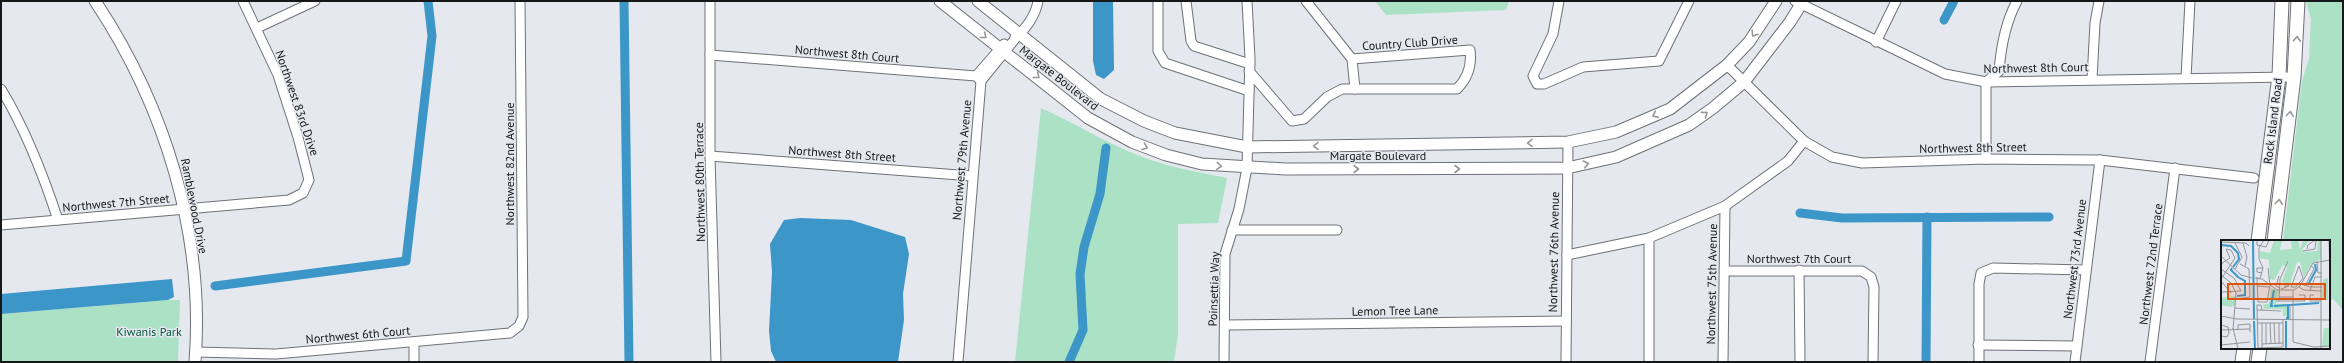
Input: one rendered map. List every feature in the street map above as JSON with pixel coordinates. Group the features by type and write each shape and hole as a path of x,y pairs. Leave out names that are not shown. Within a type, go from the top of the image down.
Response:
{"main road":[{"name":"Rock Island Road","path":"2258,240 2279,76 2282,1"},
{"name":"Rock Island Road","path":"2274,240 2294,77 2298,1"},
{"path":"2242,362 2244,349"},
{"path":"2258,362 2260,349"}],"street":[{"name":"Ramblewood Drive","path":"95,1 112,27 140,79 170,154 184,209 196,297 195,357"},
{"name":"Northwest 83rd Drive","path":"243,1 278,75 298,137 309,180 303,193"},
{"path":"257,28 315,1"},
{"name":"Northwest 82nd Avenue","path":"519,326 523,316 520,1"},
{"name":"Northwest 80th Terrace","path":"710,1 710,156 716,362"},
{"name":"Margate Boulevard","path":"940,1 1088,118 1132,142 1166,155 1202,164 1247,168 1567,168 1616,157 1689,126 1744,82 1800,2"},
{"name":"Margate Boulevard","path":"978,1 1101,99 1144,121 1175,133 1247,147 1568,142 1616,132 1670,109 1727,65 1749,42 1776,1"},
{"path":"978,79 1002,51 1025,29 1036,10 1038,1"},
{"path":"1158,1 1158,51 1165,63 1249,91"},
{"path":"1186,1 1191,41 1194,46 1250,68"},
{"path":"1247,1 1250,68 1247,147"},
{"name":"Country Club Drive","path":"1306,1 1352,59 1356,89"},
{"path":"1559,1 1553,34 1534,69 1532,76 1537,84 1544,84 1583,67 1659,61 1689,1"},
{"path":"1876,42 1896,1"},
{"path":"1986,159 1986,82 1999,71 2001,50 2008,17 2017,1"},
{"path":"2092,79 2095,23 2099,1"},
{"path":"2186,78 2190,1"},
{"name":"Northwest 8th Court","path":"1800,2 1876,42 1945,74 1986,82 2092,79 2294,77"},
{"name":"Country Club Drive","path":"1250,68 1292,121 1304,119 1327,97 1342,89 1457,88 1466,81 1471,60 1470,50 1352,59"},
{"name":"Northwest 8th Court","path":"710,55 978,79"},
{"name":"Northwest 8th Street","path":"1727,65 1804,141 1832,157 1862,163 1986,159 2100,160 2254,178"},
{"name":"Northwest 79th Avenue","path":"958,362 978,79"},
{"path":"1,89 18,118 32,149 58,220"},
{"path":"1567,255 1649,238 1725,206 1788,160 1804,141"},
{"name":"Northwest 76th Avenue","path":"1566,362 1568,142"},
{"name":"Poinsettia Way","path":"1224,362 1225,254 1239,209 1247,168 1247,147"},
{"name":"Northwest 8th Street","path":"710,156 972,176"},
{"name":"Northwest 73rd Avenue","path":"2075,362 2100,160"},
{"name":"Northwest 72nd Terrace","path":"2150,362 2175,168"},
{"name":"Northwest 7th Street","path":"1,225 289,200 303,193"},
{"name":"Northwest 75th Avenue","path":"1724,362 1725,206"},
{"path":"1232,230 1337,230"},
{"path":"1649,238 1649,362"},
{"path":"1979,362 1979,284 1981,273 1993,268 2086,270"},
{"path":"1799,270 1800,362"},
{"name":"Northwest 7th Court","path":"1725,271 1862,271 1870,277 1874,287 1873,362"},
{"name":"Lemon Tree Lane","path":"1225,325 1566,321"},
{"name":"Northwest 6th Court","path":"195,357 276,354 510,333 519,326"},
{"path":"414,342 414,362"},
{"path":"1978,345 2077,346"}],"green space":[{"path":"1375,1 1509,1 1506,10 1386,15"},
{"path":"2306,1 2343,1 2343,310 2333,299 2330,300 2330,240 2283,240 2302,81 2309,58 2311,19"},
{"path":"1041,108 1134,154 1186,170 1227,178 1218,223 1178,224 1178,334 1174,362 1015,362"},
{"name":"Kiwanis Park","path":"180,300 178,362 1,362 1,314"}],"water":[{"path":"1093,1 1113,1 1114,70 1104,79 1096,75 1093,61"},
{"path":"800,218 851,220 905,237 909,254 903,294 904,320 898,362 776,362 771,351 769,331 772,272 770,244 784,220"},
{"path":"172,279 174,297 168,300 1,314 1,294"}],"waterway":[{"path":"215,286 406,261 432,36 428,1"},
{"path":"624,1 629,362"},
{"path":"1944,20 1954,1"},
{"path":"1069,362 1083,330 1080,274 1084,247 1100,194 1106,148"},
{"path":"1800,213 1842,218 2049,217"},
{"path":"1926,362 1927,217"}]}
